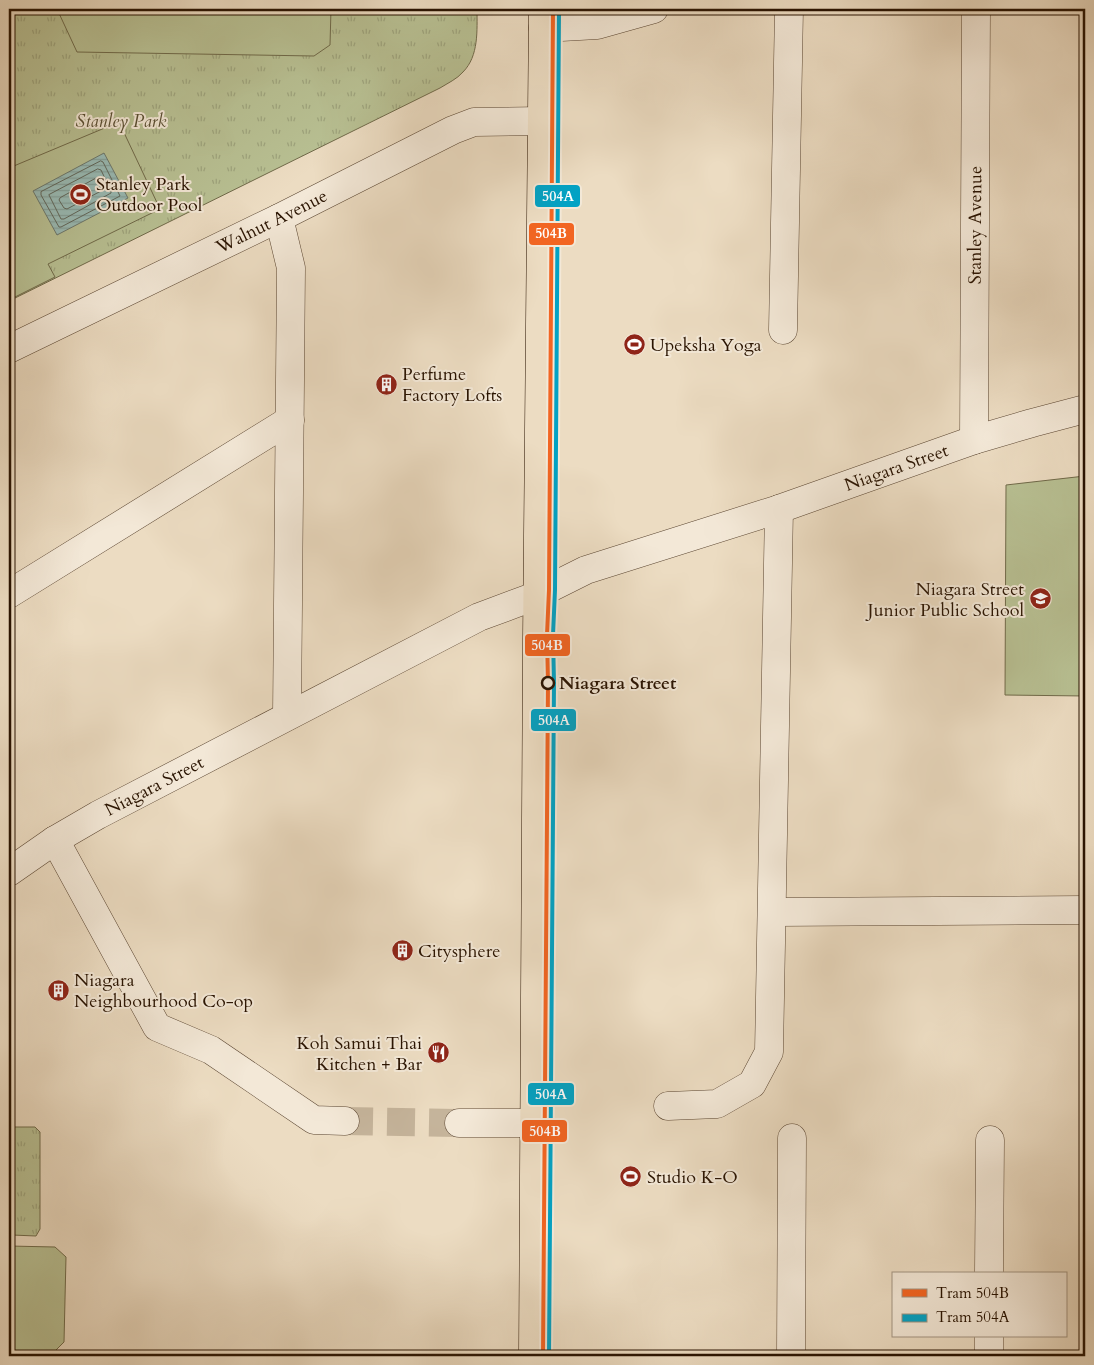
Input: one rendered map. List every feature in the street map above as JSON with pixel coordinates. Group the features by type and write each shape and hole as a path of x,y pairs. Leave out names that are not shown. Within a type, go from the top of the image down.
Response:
{"main road":[{"path":"533,1356 543,18"}],"street":[{"path":"543,18 596,25 654,9"},
{"path":"783,330 789,9"},
{"name":"Stanley Avenue","path":"974,440 976,9"},
{"name":"Walnut Avenue","path":"9,349 278,218 453,130 474,122 542,121"},
{"path":"278,218 291,268 288,716"},
{"name":"Niagara Street","path":"9,872 55,840 98,814 479,617 539,594 586,570 780,510 974,440 1032,422 1085,409"},
{"path":"9,594 290,420"},
{"path":"668,1106 717,1104 752,1084 770,1052 780,510"},
{"path":"55,840 156,1028 211,1050 314,1120 345,1121"},
{"path":"773,912 1085,910"},
{"path":"459,1123 535,1123"},
{"path":"792,1138 792,1356"},
{"path":"989,1272 990,1140"},
{"path":"989,1338 989,1356"}],"green space":[{"name":"Stanley Park","path":"9,9 477,9 477,34 474,51 468,66 458,77 440,88 9,301"},
{"path":"57,9 331,9 330,45 314,56 77,52"},
{"path":"119,122 160,209 48,264 55,277 9,300 9,168"},
{"name":"Niagara Street Junior Public School","path":"1085,476 1085,696 1005,695 1006,485"},
{"path":"9,1127 35,1127 40,1132 40,1229 36,1236 12,1235 9,1232"},
{"path":"9,1246 55,1247 66,1257 64,1342 50,1356 9,1356"}],"water":[{"name":"Stanley Park Outdoor Pool","path":"104,153 128,198 57,235 33,191"}],"tunnel":[{"path":"345,1121 459,1123"}],"tram line":[{"name":"504B","path":"543,1356 553,9"},
{"name":"504A","path":"549,1356 559,9"}],"place":[{"name":"Stanley Park Outdoor Pool","path":"80,194"},
{"name":"Upeksha Yoga","path":"634,345"},
{"name":"Perfume Factory Lofts","path":"386,384"},
{"name":"Niagara Street Junior Public School","path":"1040,599"},
{"name":"Niagara Street","path":"548,683"},
{"name":"Citysphere","path":"402,951"},
{"name":"Niagara Neighbourhood Co-op","path":"58,990"},
{"name":"Koh Samui Thai Kitchen + Bar","path":"438,1053"},
{"name":"Studio K-O","path":"631,1177"}]}
